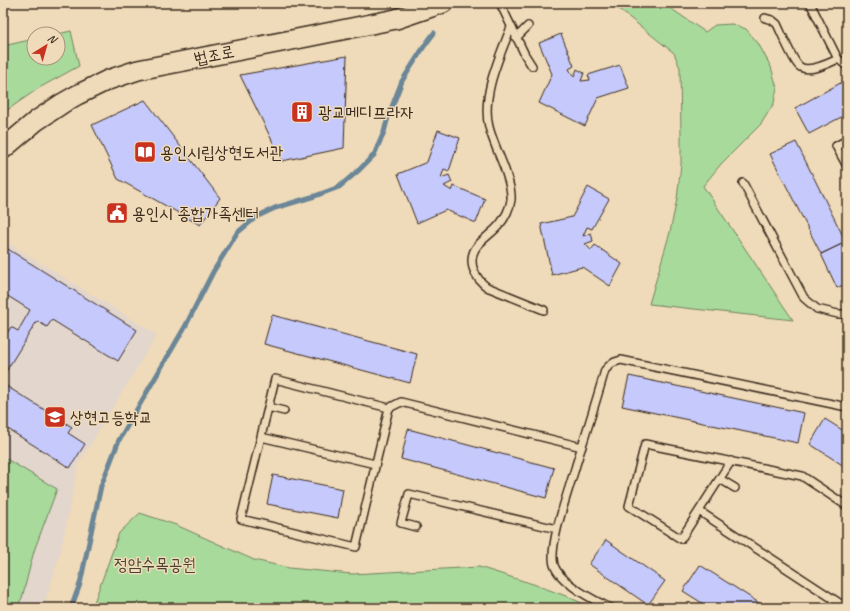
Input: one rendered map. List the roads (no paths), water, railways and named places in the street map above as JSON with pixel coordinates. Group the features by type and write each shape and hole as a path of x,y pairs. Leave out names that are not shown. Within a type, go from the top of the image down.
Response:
{"street":[{"name":"법조로","path":"3,149 36,121 63,103 93,87 138,70 396,19 443,3"}],"lane":[{"path":"500,3 516,38 532,66"},
{"path":"810,3 838,59 847,66"},
{"path":"765,18 772,20 777,24 799,66 816,68 838,59"},
{"path":"516,38 528,26"},
{"path":"512,27 495,69 490,87 487,109 489,126 510,186 511,201 502,226 478,244 473,254 472,265 475,275 480,282 487,287 544,310"},
{"path":"847,140 836,146 847,166"},
{"path":"743,183 804,298 818,309 838,314 847,314"},
{"path":"611,608 582,592 559,575 554,566 553,556 557,529 605,370 612,363 621,360 847,407"},
{"path":"389,408 356,547 241,519 275,380 389,408 401,402 582,447"},
{"path":"268,407 284,411"},
{"path":"261,437 376,464"},
{"path":"731,461 681,539 629,506 645,444 731,461 802,476 847,506"},
{"path":"720,479 735,488"},
{"path":"416,527 401,523 409,494 557,529"},
{"path":"699,511 847,608"}],"waterway":[{"path":"71,608 80,584 101,486 119,440 186,325 213,272 237,233 256,217 275,208 339,187 374,155 384,132 388,117 402,81 434,33"}],"place":[{"name":"광교메디프라자","path":"302,112"},
{"name":"용인시립상현도서관","path":"145,152"},
{"name":"용인시 종합가족센터","path":"117,213"},
{"name":"상현고등학교","path":"55,417"}],"park label":[{"name":"정암수목공원","path":"155,564"}]}
